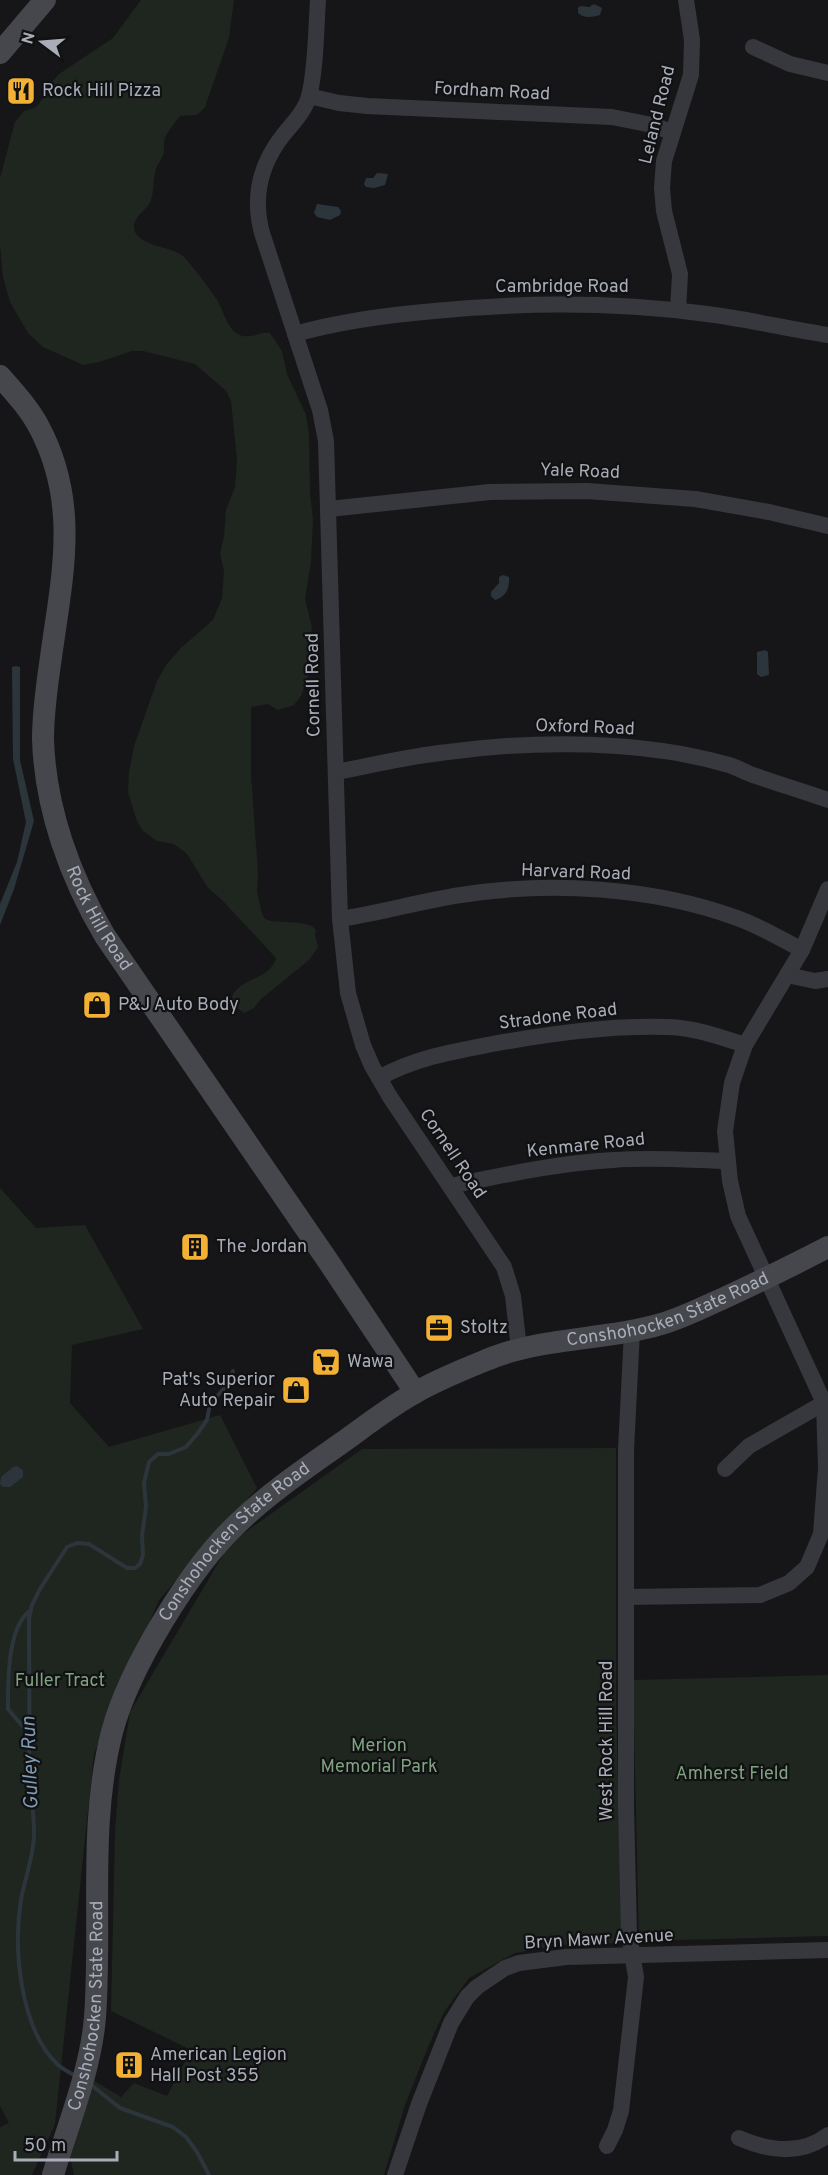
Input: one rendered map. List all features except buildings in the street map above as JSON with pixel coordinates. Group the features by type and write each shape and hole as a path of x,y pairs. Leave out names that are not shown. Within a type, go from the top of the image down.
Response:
{"main road":[{"path":"0,53 45,0"},
{"name":"Rock Hill Road","path":"0,376 38,426 57,471 63,502 65,547 46,693 43,738 48,784 57,826 76,880 105,936 415,1392"},
{"name":"Conshohocken State Road","path":"53,2175 82,2080 95,2017 97,1863 105,1771 112,1732 130,1683 182,1593 210,1554 231,1530 288,1481 415,1392 476,1364 519,1349 632,1331 668,1322 828,1247"}],"street":[{"name":"Cornell Road","path":"318,0 309,96 301,112 266,160 261,173 257,204 261,228 323,425 327,450 340,919 344,968 363,1046 379,1078 504,1267 513,1296 519,1349"},
{"name":"Leland Road","path":"678,310 680,274 664,211 662,188 664,161 687,89 692,60 686,0"},
{"path":"753,47 790,64 828,73"},
{"name":"Fordham Road","path":"309,96 339,103 367,106 612,117 673,132"},
{"name":"Cambridge Road","path":"295,334 341,322 461,308 577,304 678,310 743,319 828,335"},
{"name":"Yale Road","path":"329,509 490,492 587,491 695,499 769,512 828,526"},
{"name":"Oxford Road","path":"336,772 446,752 491,747 614,746 675,754 731,765 745,772 828,800"},
{"name":"Harvard Road","path":"340,919 487,892 550,889 614,891 669,899 721,913 754,925 802,950"},
{"path":"626,1597 760,1595 789,1583 807,1567 821,1534 826,1468 824,1403 738,1216 732,1195 725,1131 728,1104 737,1064 745,1045 802,950 828,889"},
{"path":"787,975 815,981 828,979"},
{"name":"Stradone Road","path":"379,1078 402,1065 447,1053 561,1033 669,1027 709,1034 745,1045"},
{"name":"Kenmare Road","path":"450,1186 582,1162 646,1158 727,1161"},
{"name":"West Rock Hill Road","path":"607,2146 615,2130 622,2102 636,1977 629,1935 626,1805 626,1450 632,1331"},
{"path":"725,1469 749,1446 824,1403"},
{"name":"Bryn Mawr Avenue","path":"395,2175 444,2038 459,2009 477,1987 505,1968 519,1963 566,1958 828,1950"},
{"path":"739,2138 768,2148 792,2150 805,2148 828,2136"}],"green space":[{"path":"141,0 234,0 229,38 205,107 197,115 180,116 167,134 163,154 155,173 151,200 136,219 134,227 136,233 147,242 183,256 217,300 230,326 238,334 246,336 270,333 282,351 287,374 306,415 309,433 313,520 311,561 305,599 312,627 309,645 309,673 301,696 294,705 278,710 268,704 251,707 251,774 258,873 257,892 262,914 265,919 271,921 312,926 316,930 318,947 309,960 260,1000 254,1008 244,1013 231,1003 233,995 238,988 267,972 276,958 208,888 187,854 174,844 157,841 143,831 137,821 128,792 134,746 157,681 166,665 182,647 213,620 222,598 224,571 220,554 226,510 235,487 237,460 231,401 226,391 195,364 143,351 132,351 83,365 43,347 28,333 10,302 3,277 0,244 0,178 15,122 24,111 35,108 39,104 59,74 113,38"},
{"name":"Fuller Tract","path":"0,1188 36,1228 85,1225 143,1329 72,1345 70,1403 109,1447 220,1415 257,1488 159,1600 94,1754 55,2124 32,2175 0,2175 0,2127 9,2123 0,2106"},
{"name":"Merion Memorial Park","path":"616,1448 616,1706 622,1943 560,1945 515,1953 469,1978 444,2012 428,2047 405,2105 384,2175 74,2175 69,2153 93,2080 121,2097 134,2083 167,2096 191,2050 111,2011 115,1831 119,1780 130,1712 230,1543 362,1449"},
{"name":"Amherst Field","path":"828,1675 828,1936 639,1941 633,1680"}],"shaded area":[{"path":"594,4 602,8 600,15 586,17 578,13 580,6 589,7"},
{"path":"377,173 388,174 385,185 374,188 366,187 364,184 366,178 373,178"},
{"path":"317,204 338,207 341,211 340,215 330,220 317,217 314,213"},
{"path":"503,575 509,577 509,585 505,594 495,600 491,592 499,583 499,577"},
{"path":"765,650 768,652 769,675 761,677 757,674 757,652"},
{"path":"12,667 20,667 20,760 34,821 14,889 0,925 0,904 17,862 26,822 13,759"},
{"path":"17,1466 23,1470 23,1477 10,1487 3,1487 0,1484 1,1477"}],"waterway":[{"name":"Gulley Run","path":"76,2076 57,2064 45,2049 35,2030 27,2009 19,1963 21,1900 33,1850 34,1833 29,1765 29,1618 32,1605 40,1589 67,1547 77,1543 89,1544 127,1568 135,1568 140,1564 143,1555 142,1536 146,1507 144,1483 149,1462 158,1454 169,1454 186,1447 207,1420 210,1404 228,1384 233,1371"},
{"path":"30,1735 8,1709 8,1698 13,1641 17,1628 31,1610"},
{"name":"Gulley Run","path":"90,2084 120,2108 173,2127 186,2137 209,2175"}],"place":[{"name":"Rock Hill Pizza","path":"21,91"},
{"name":"P&J Auto Body","path":"97,1005"},
{"name":"The Jordan","path":"195,1247"},
{"name":"Stoltz","path":"439,1328"},
{"name":"Wawa","path":"326,1362"},
{"name":"Pat's Superior Auto Repair","path":"296,1390"},
{"name":"American Legion Hall Post 355","path":"129,2065"}]}
